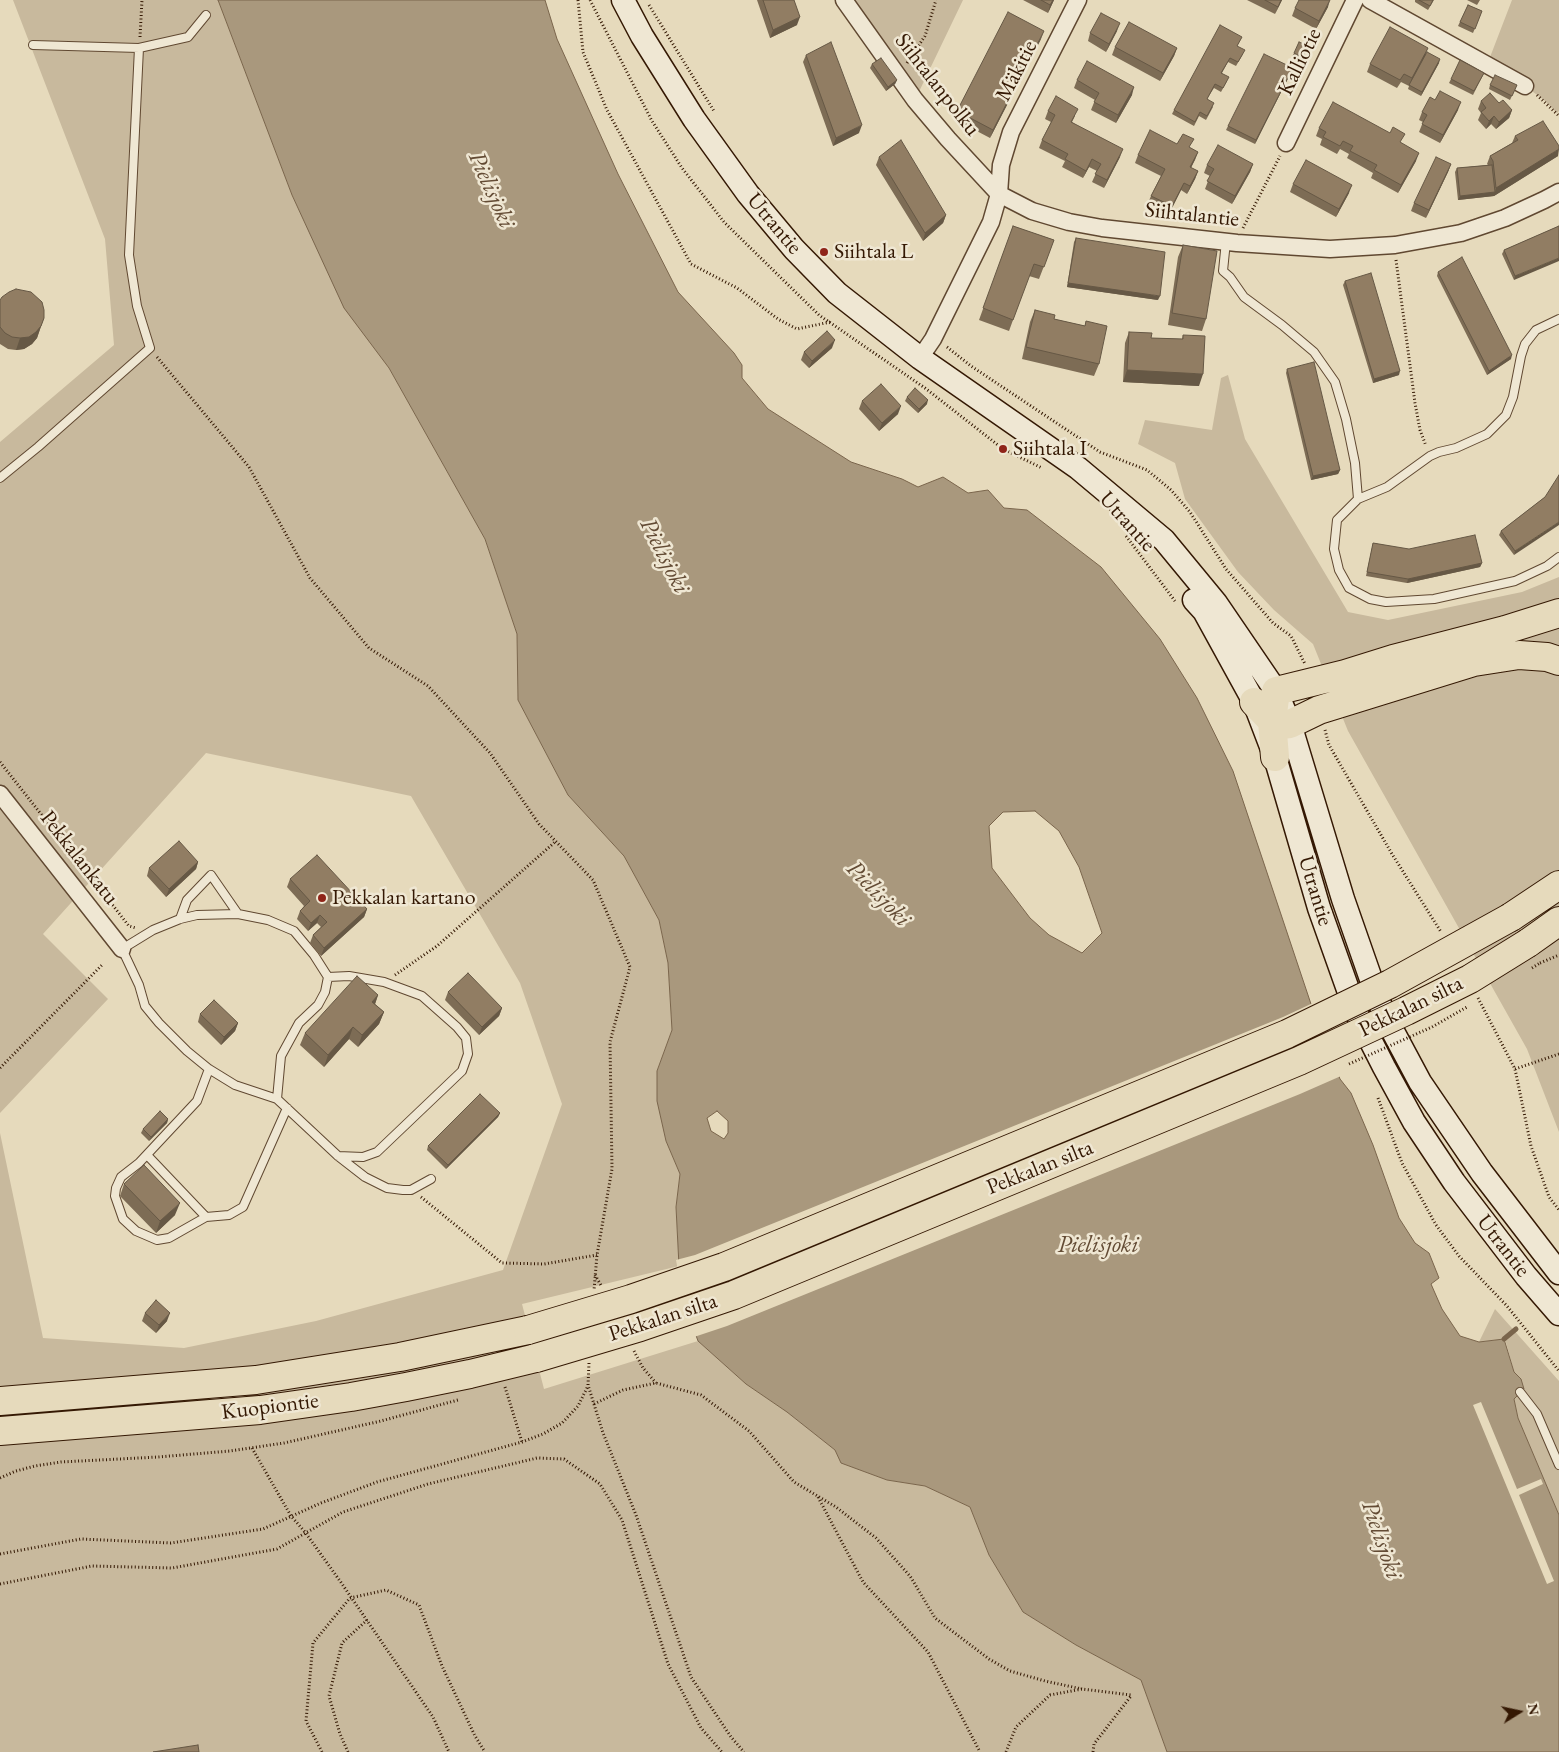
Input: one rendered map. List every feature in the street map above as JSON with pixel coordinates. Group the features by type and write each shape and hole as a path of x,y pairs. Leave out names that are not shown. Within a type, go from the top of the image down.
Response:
{"highway":[{"path":"1273,710 1311,682 1505,630 1559,613"},
{"path":"1273,710 1319,710 1474,662 1519,655 1547,657 1559,661"},
{"path":"1273,710 1276,757"},
{"name":"Pekkalan silta","path":"528,1330 631,1300 724,1267 1287,1034 1390,984 1511,917 1559,885"},
{"name":"Pekkalan silta","path":"536,1358 640,1327 734,1295 1299,1061 1406,1011 1546,937"},
{"name":"Kuopiontie","path":"0,1401 256,1380 400,1357 528,1330"},
{"name":"Kuopiontie","path":"0,1431 260,1410 388,1390 470,1374 536,1358"}],"main road":[{"name":"Utrantie","path":"623,0 642,36 694,119 748,194 794,250 837,293 920,358 1078,468 1164,540 1216,603 1273,710 1379,1002 1389,1024 1420,1082 1472,1158 1559,1273"},
{"name":"Utrantie","path":"1276,757 1328,934 1356,1012 1414,1122 1454,1182 1526,1276 1559,1314"}],"street":[{"name":"Siihtalanpolku","path":"844,0 915,100 999,194"},
{"name":"Mäkitie","path":"999,194 1001,165 1011,132 1078,0"},
{"name":"Kalliotie","path":"1286,143 1355,0"},
{"path":"1370,0 1525,86"},
{"name":"Siihtalantie","path":"999,194 1032,211 1069,222 1102,228 1232,242 1330,249 1394,245 1461,233 1505,218 1559,192"},
{"path":"920,358 933,339 991,222 999,194"},
{"name":"Pekkalankatu","path":"0,794 122,949"}],"lane":[{"path":"33,46 139,48 188,37 206,15"},
{"path":"0,478 150,348 137,306 129,255 139,48"},
{"path":"1232,242 1223,271 1230,277 1244,297 1314,352 1335,382 1346,419 1355,463 1358,499"},
{"path":"1559,319 1536,330 1525,344 1513,397 1506,416 1487,434 1456,448 1430,456 1387,487 1358,499 1337,520 1334,549 1339,570 1349,588 1370,599 1386,602 1434,599 1515,581 1547,566 1559,556"},
{"path":"180,919 187,900 211,875 238,914"},
{"path":"277,1099 281,1056 299,1023 318,1005 325,992 328,977 314,955 294,931 268,920 238,914 198,915 180,919 153,930 122,949 139,985 145,1006 187,1051 209,1069 235,1085 277,1099 338,1156 365,1177 387,1188 411,1190 431,1179"},
{"path":"328,977 349,976 384,982 422,996 457,1027 466,1038 468,1054 462,1071 377,1152 363,1156 338,1156"},
{"path":"209,1069 197,1101 147,1155 121,1178 116,1188 115,1196 123,1218 136,1231 157,1240 169,1238 206,1217 229,1215 243,1207 287,1108"},
{"path":"147,1155 206,1217"},
{"path":"1520,1392 1536,1414 1559,1465"}],"path":[{"path":"139,48 142,0"},
{"path":"578,0 583,52 607,110 691,264 736,288 778,319 797,329 830,322"},
{"path":"590,0 652,120 682,168 724,222 819,315 925,388 1002,449 1043,468"},
{"path":"646,0 719,118"},
{"path":"898,76 925,36 936,0"},
{"path":"1525,86 1544,100 1559,116"},
{"path":"1232,242 1246,220 1286,143"},
{"path":"1394,245 1420,430 1430,456"},
{"path":"933,339 1100,452 1148,470 1171,490 1190,512 1226,568 1273,623 1291,636 1300,652 1311,682"},
{"path":"150,348 249,467 310,578 369,648 428,686 490,753 538,824 593,880 630,967 610,1042 612,1169 597,1255 594,1292"},
{"path":"1122,532 1129,538 1177,604"},
{"path":"1319,710 1329,745 1392,854 1441,933"},
{"path":"0,762 129,926 153,930"},
{"path":"384,982 437,946 555,842"},
{"path":"1546,937 1559,955"},
{"path":"0,1068 104,964"},
{"path":"1475,991 1515,1069 1531,1146 1549,1197 1559,1210"},
{"path":"1358,1052 1362,1061"},
{"path":"1515,1069 1559,1054"},
{"path":"1377,1097 1402,1163 1436,1225 1459,1256 1507,1306 1559,1371"},
{"path":"411,1190 502,1263 544,1264 597,1255"},
{"path":"589,1360 588,1385 603,1433 651,1558 691,1677 744,1752"},
{"path":"594,1404 623,1390 656,1383 701,1395 749,1431 794,1482 836,1507 876,1538 910,1576 935,1618 988,1659 1010,1671 1045,1681 1082,1689 1131,1695 1094,1744 1093,1752"},
{"path":"496,1390 514,1385"},
{"path":"0,1554 81,1539 171,1543 263,1529 321,1503 377,1482 522,1442 543,1434 562,1423 578,1406 588,1385"},
{"path":"506,1387 522,1442"},
{"path":"0,1478 35,1466 61,1462 158,1457 252,1448 381,1421 467,1398"},
{"path":"252,1448 291,1516 305,1532 433,1717 450,1752"},
{"path":"0,1584 92,1566 172,1568 277,1549 343,1512 428,1484 537,1458 564,1459 600,1484 622,1520 668,1664 701,1728 722,1752"},
{"path":"817,1496 864,1582 928,1652 980,1752"},
{"path":"322,1752 306,1721 313,1643 350,1598 386,1590 419,1605 442,1666 475,1736 485,1752"},
{"path":"348,1752 340,1734 330,1696 342,1643 367,1620"},
{"path":"1006,1752 1016,1727 1050,1695 1082,1689"}],"shaded area":[{"path":"13,0 218,0 292,195 347,310 389,368 485,539 517,634 518,700 568,795 624,856 659,920 668,963 672,1030 657,1071 666,1141 680,1174 676,1207 679,1266 522,1304 544,1389 698,1341 746,1384 787,1412 835,1450 842,1463 887,1480 925,1486 970,1507 989,1555 1023,1612 1076,1645 1141,1680 1167,1752 0,1752 0,1133 43,1338 184,1348 316,1321 503,1270 562,1104 520,983 411,796 206,753 43,934 108,999 0,1113 0,442 114,345 105,239"},
{"path":"844,0 963,0 915,100"},
{"path":"1512,0 1559,0 1559,111 1557,113 1544,100 1525,86 1487,65"},
{"path":"1228,375 1245,439 1348,612 1388,620 1522,592 1559,577 1559,1132 1527,1049 1348,731 1313,644 1274,610 1238,572 1185,499 1175,463 1138,444 1145,420 1212,430 1221,378"},
{"path":"1495,1309 1559,1381 1559,1515 1518,1418 1514,1399 1520,1392 1521,1379 1514,1372 1505,1339 1479,1342"}],"water":[{"name":"Pielisjoki","path":"218,0 545,0 557,39 618,174 678,292 734,353 742,365 742,378 768,409 851,462 902,479 918,487 943,477 968,493 988,490 1004,508 1027,510 1101,567 1160,639 1197,698 1233,771 1315,1016 1340,1079 1351,1093 1373,1145 1399,1218 1415,1243 1429,1253 1439,1278 1431,1284 1442,1309 1460,1336 1479,1342 1504,1339 1514,1372 1521,1379 1524,1389 1514,1399 1518,1418 1559,1515 1559,1752 1167,1752 1141,1680 1076,1645 1023,1612 989,1555 970,1507 925,1486 887,1480 841,1463 835,1450 787,1412 746,1384 698,1341 688,1313 679,1266 676,1207 680,1174 666,1141 657,1101 657,1071 672,1030 668,963 659,920 624,856 568,795 518,700 517,634 485,539 389,368 344,308 292,195","holes":["1035,811 1059,831 1079,867 1102,933 1082,953 1049,935 1030,918 992,868 989,826 1003,812","717,1111 728,1121 728,1133 724,1139 711,1131 707,1118"]}],"pier":[{"path":"1313,1003 1324,1033 1297,1047 705,1287 682,1294 676,1260 695,1255 1283,1017"},
{"path":"1326,1039 1341,1076 727,1326 694,1337 686,1314 704,1293"},
{"path":"1481,1402 1517,1489 1541,1479 1543,1484 1519,1495 1554,1581 1547,1584 1473,1405"}],"building":[{"path":"763,0 794,0 800,17 773,30"},
{"path":"1041,0 1053,0 1050,5"},
{"path":"1265,0 1281,0 1278,7"},
{"path":"1299,0 1330,0 1319,21 1295,8"},
{"path":"1419,0 1433,0 1430,6"},
{"path":"1468,5 1482,11 1475,29 1460,22"},
{"path":"1008,12 1044,31 993,130 957,111"},
{"path":"1101,13 1120,23 1109,44 1090,33"},
{"path":"1129,22 1177,48 1163,73 1115,47"},
{"path":"1220,25 1242,37 1237,46 1245,50 1238,62 1230,58 1221,73 1229,77 1223,88 1215,84 1207,99 1214,103 1207,116 1200,112 1195,122 1174,110"},
{"path":"1390,27 1428,48 1412,78 1404,74 1400,80 1370,64"},
{"path":"831,42 862,125 836,138 806,55"},
{"path":"1299,42 1308,46 1303,58 1294,53"},
{"path":"1427,52 1440,59 1422,92 1409,85"},
{"path":"1264,54 1293,68 1256,140 1228,126"},
{"path":"881,58 897,80 888,87 872,64"},
{"path":"1460,60 1484,73 1474,91 1451,79"},
{"path":"1087,61 1134,87 1118,115 1094,102 1099,93 1077,80"},
{"path":"1495,75 1517,85 1512,96 1490,85"},
{"path":"1440,91 1461,102 1443,135 1422,124 1427,115 1422,112 1430,97 1435,100"},
{"path":"1490,93 1499,103 1503,100 1512,110 1499,122 1494,116 1489,121 1481,112 1486,108 1481,101"},
{"path":"1056,96 1078,109 1071,122 1123,149 1107,180 1095,174 1101,164 1092,159 1086,171 1065,159 1068,154 1042,140 1055,115 1048,111"},
{"path":"1333,102 1390,133 1393,127 1405,134 1400,142 1419,153 1401,185 1374,170 1377,165 1350,151 1353,146 1343,141 1340,146 1323,137 1326,132 1319,128"},
{"path":"1543,121 1559,149 1496,188 1493,161 1490,156 1518,140 1515,136"},
{"path":"1150,130 1177,144 1183,134 1194,139 1189,147 1198,152 1190,167 1198,171 1190,186 1184,183 1172,206 1151,196 1165,169 1138,155"},
{"path":"901,140 946,215 925,233 879,157"},
{"path":"1218,145 1253,164 1235,196 1207,181 1214,169 1207,165"},
{"path":"1436,157 1451,164 1429,210 1414,203"},
{"path":"1306,160 1352,185 1339,209 1293,184"},
{"path":"1492,165 1495,192 1460,196 1457,168"},
{"path":"1013,226 1054,240 1044,267 1034,264 1013,320 983,308"},
{"path":"1559,226 1559,258 1515,276 1504,250"},
{"path":"1076,238 1165,252 1160,296 1068,283"},
{"path":"1183,245 1217,251 1206,319 1172,313"},
{"path":"1462,257 1512,355 1489,371 1438,272"},
{"path":"1371,273 1400,371 1374,379 1345,281"},
{"path":"16,289 31,292 42,302 44,318 41,326 29,337 12,337 0,327 0,300"},
{"path":"1035,310 1055,315 1054,319 1085,326 1086,321 1107,326 1099,364 1026,347"},
{"path":"827,331 835,340 812,361 804,352"},
{"path":"1129,332 1152,333 1151,338 1183,339 1183,335 1205,336 1203,374 1127,370"},
{"path":"1314,362 1340,470 1313,476 1287,369"},
{"path":"881,384 901,406 882,423 862,401"},
{"path":"915,388 928,400 919,409 907,397"},
{"path":"1559,475 1559,522 1515,551 1501,531 1545,497"},
{"path":"1475,535 1482,563 1408,579 1367,572 1373,543 1409,549"},
{"path":"179,841 198,862 169,889 149,868"},
{"name":"Pekkalan kartano","path":"317,855 367,909 324,948 313,935 327,922 320,915 311,923 300,911 310,901 290,879"},
{"path":"468,973 502,1008 482,1027 448,992"},
{"path":"357,976 378,995 372,1002 384,1012 362,1035 353,1027 328,1055 305,1033"},
{"path":"214,1000 238,1023 224,1037 200,1014"},
{"path":"480,1094 500,1113 448,1165 428,1146"},
{"path":"160,1111 168,1119 151,1137 143,1129"},
{"path":"144,1165 180,1203 160,1221 124,1184"},
{"path":"156,1300 170,1313 159,1325 145,1313"},
{"path":"198,1745 199,1752 153,1752"}],"waterway":[{"path":"1504,1339 1516,1329"}],"place":[{"name":"Siihtala L","path":"824,252"},
{"name":"Siihtala I","path":"1003,449"},
{"name":"Pekkalan kartano","path":"322,898"}]}
